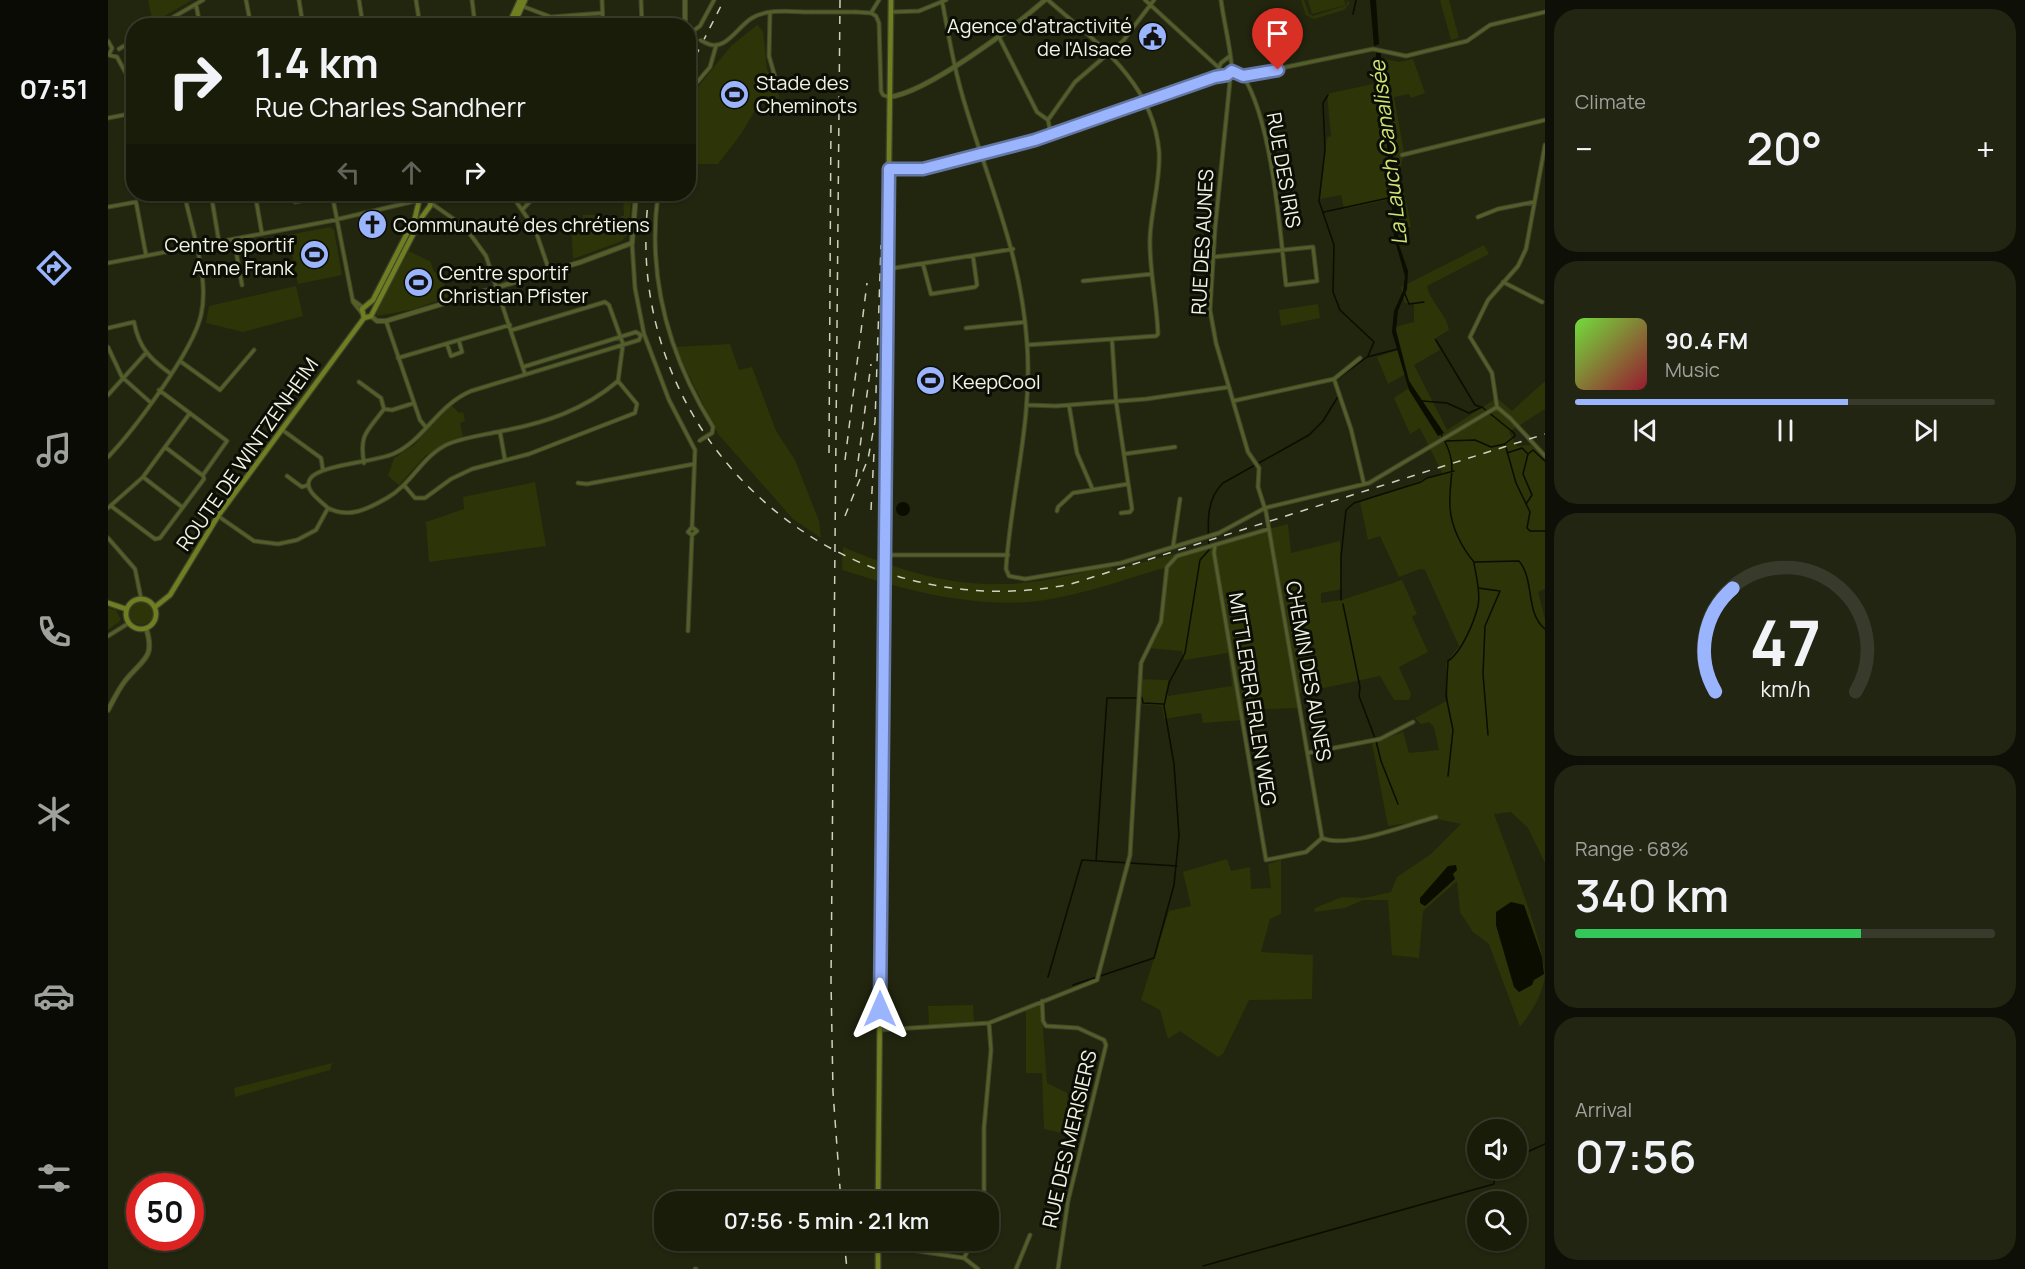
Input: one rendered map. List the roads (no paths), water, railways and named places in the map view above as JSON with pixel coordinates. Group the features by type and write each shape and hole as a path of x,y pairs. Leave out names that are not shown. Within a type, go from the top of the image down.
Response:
{"main road":[{"path":"513,18 520,0"},
{"path":"515,18 525,0"},
{"path":"878,1191 891,0"},
{"path":"362,310 373,300 394,262 420,201"},
{"path":"362,310 364,318 371,315 427,209 430,202 427,201"},
{"path":"418,207 427,209"},
{"path":"362,310 370,308 371,315"},
{"name":"ROUTE DE WINTZENHEIM","path":"155,607 170,595 218,516 364,318"},
{"path":"147,599 155,607 155,621 146,628 138,629 129,623 126,609 134,600 147,599"},
{"path":"108,603 126,609"},
{"path":"878,1251 878,1269"}],"street":[{"path":"172,18 203,0"},
{"path":"246,0 249,18"},
{"path":"299,0 302,18"},
{"path":"359,0 362,18"},
{"path":"416,0 419,18"},
{"path":"472,0 474,18"},
{"path":"602,0 602,18"},
{"path":"642,0 642,18"},
{"path":"685,0 687,18"},
{"path":"696,27 700,26 714,0"},
{"path":"871,13 879,0"},
{"path":"696,84 710,67 716,46 750,19 770,12 871,13 876,16 879,23 881,91 883,95 889,97 921,84 954,66 999,37 1046,0 1110,54 1135,84 1152,119 1159,152 1151,223 1152,274 1158,334 1112,340 1027,345"},
{"path":"1145,0 1214,62 1222,75"},
{"path":"1048,120 1075,82 1110,54 1154,0"},
{"path":"1215,77 1219,67 1227,62 1230,55 1221,0"},
{"path":"891,12 919,11 943,1 954,66 1013,249 1025,322 1028,405 1006,569 1010,576 1025,579 1121,562 1209,537 1265,508 1364,484 1497,407"},
{"path":"196,4 199,18"},
{"path":"522,6 551,17 602,13"},
{"path":"770,12 769,56 775,77"},
{"path":"1227,62 1232,71 1243,76 1373,49 1399,57 1406,56 1467,41 1490,25 1545,12"},
{"path":"696,36 716,46"},
{"path":"999,37 1037,112 1048,120 1051,135"},
{"path":"108,41 112,48"},
{"path":"112,48 119,49 126,45"},
{"path":"112,48 109,55 117,57"},
{"path":"119,49 117,57 126,73"},
{"path":"889,169 923,169 1051,135 1145,104 1215,77 1227,75 1232,71"},
{"name":"RUE DES AUNES","path":"1227,75 1230,81 1210,310 1228,387 1248,452 1258,465 1258,487 1265,508"},
{"name":"RUE DES IRIS","path":"1243,76 1254,95 1261,122 1286,285 1317,281 1313,247 1282,250"},
{"path":"108,118 126,115"},
{"path":"1402,155 1545,120"},
{"path":"1545,145 1526,249 1518,266 1488,300 1470,337 1492,373 1497,407 1545,456"},
{"path":"186,201 196,242 202,245 337,219 414,201"},
{"path":"212,201 219,242"},
{"path":"256,201 262,234"},
{"path":"333,201 354,307 362,310"},
{"path":"517,201 535,229 549,270"},
{"path":"523,209 530,201"},
{"path":"635,201 632,243 635,288 642,334 669,400 693,446 693,527 688,531 692,535 688,632"},
{"path":"657,201 654,234 658,284 666,323 686,379 713,427 712,433 693,446"},
{"path":"108,207 136,202 146,256"},
{"path":"430,202 465,227 479,242 498,286 525,375"},
{"path":"1479,217 1498,209 1534,202"},
{"path":"401,205 418,207"},
{"path":"427,209 441,211"},
{"path":"234,240 242,285"},
{"path":"108,263 192,247 196,242"},
{"path":"371,315 377,321 386,321 632,243"},
{"path":"108,457 180,361 201,316 204,291 198,251 202,245"},
{"path":"192,247 198,251"},
{"path":"888,269 1013,249"},
{"path":"1213,257 1282,250"},
{"path":"923,264 931,294 975,287 977,285 973,256"},
{"path":"1083,281 1152,274"},
{"path":"1503,282 1542,302"},
{"path":"308,485 328,508 336,512 351,514 376,505 404,485 428,457 440,448 461,440 567,414 596,398 618,381 623,344 609,305 605,302 512,330"},
{"path":"386,321 414,403 425,426"},
{"path":"108,328 134,322 145,354 171,374"},
{"path":"966,328 1025,322"},
{"path":"399,358 510,325"},
{"path":"523,367 636,332 642,334"},
{"path":"287,476 302,487 308,485 314,475 322,470 364,463 397,453 410,444 425,426 456,398 639,340 642,334"},
{"path":"447,344 451,356 462,352 458,340"},
{"path":"1112,340 1116,400 1131,509 1130,512 1121,513"},
{"path":"108,347 122,377 150,402"},
{"path":"180,361 220,390 254,350"},
{"path":"108,395 145,354"},
{"path":"1233,400 1334,379 1360,358"},
{"path":"1334,379 1351,429 1364,484"},
{"path":"404,485 415,498 420,500 472,469 540,450 634,413 637,404 618,381"},
{"path":"359,382 381,398 384,409"},
{"path":"1028,405 1069,405 1228,387"},
{"path":"159,390 190,413 227,441 203,475 204,479 160,538 155,539 109,507 143,477 190,413"},
{"path":"384,409 392,410 414,403"},
{"path":"1069,405 1077,453 1092,488"},
{"path":"364,463 361,444 363,437 384,409"},
{"path":"281,429 321,459 322,470"},
{"path":"500,432 505,460"},
{"path":"165,447 203,475"},
{"path":"1124,453 1175,447"},
{"path":"578,483 587,484 694,464"},
{"path":"143,477 182,507"},
{"path":"1057,511 1072,493 1128,484"},
{"path":"1173,547 1180,499"},
{"path":"218,516 254,541 268,545 284,544 316,530 328,508"},
{"name":"CHEMIN DES AUNES","path":"1265,508 1322,838"},
{"path":"880,1030 989,1023 1097,980 1130,855 1141,663 1161,622 1170,561 1216,543 1269,529"},
{"path":"108,538 135,569 141,598"},
{"name":"MITTLERER ERLEN WEG","path":"1216,543 1214,549 1218,576 1266,860 1306,852 1322,838"},
{"path":"885,555 1008,555"},
{"path":"108,636 129,623"},
{"path":"108,710 124,682 148,655 150,646 146,628"},
{"path":"1308,753 1380,739 1413,722"},
{"path":"1322,838 1338,842 1355,839 1436,817"},
{"name":"RUE DES MERISIERS","path":"1042,1000 1043,1021 1046,1026 1078,1028 1104,1040 1106,1046 1068,1201 1058,1269"},
{"path":"985,1191 984,1128 991,1050 989,1023"},
{"path":"1016,1269 1030,1235"},
{"path":"924,1251 964,1258 978,1269"},
{"path":"964,1258 968,1251"}],"water":[{"path":"1370,0 1376,0 1379,44 1374,46"},
{"path":"1376,52 1381,53 1380,73 1393,145 1393,171 1399,218 1398,242 1408,271 1407,289 1398,311 1396,330 1409,381 1444,433 1438,436 1409,390 1392,332 1394,311 1403,291 1405,276 1394,237 1386,131 1375,77"},
{"path":"903,502 908,504 910,509 908,514 903,516 898,514 896,509 898,504"},
{"path":"1456,865 1457,870 1453,874 1455,879 1425,906 1420,903 1420,898 1448,866"},
{"path":"1511,902 1524,905 1542,957 1544,974 1534,980 1532,985 1519,992 1514,987 1496,925 1496,912"}],"waterway":[{"path":"1353,14 1356,0"},
{"path":"1328,95 1323,103 1325,150 1319,201 1334,245 1333,292 1340,310 1374,342 1368,356"},
{"path":"1324,212 1393,197"},
{"path":"1405,294 1409,304 1424,302"},
{"path":"1436,340 1475,405 1481,407"},
{"path":"1336,380 1367,357 1398,349"},
{"path":"1073,985 1154,958 1174,885 1179,835 1174,764 1164,706 1169,683 1185,653 1200,560 1209,550 1209,514 1213,497 1223,483 1309,435 1323,421 1339,395"},
{"path":"1422,401 1447,403 1469,413 1482,407 1514,433 1515,436 1506,443"},
{"name":"La Lauch Canalisée","path":"1441,434 1452,463 1451,515 1461,544 1474,562 1519,561 1527,577 1535,614 1545,629"},
{"path":"1445,441 1475,440 1491,447 1505,444 1516,483 1530,512 1527,528 1530,531 1545,531"},
{"path":"1507,453 1522,448 1528,454 1523,474 1532,495 1526,504"},
{"path":"1528,454 1533,450 1545,461"},
{"path":"1341,600 1341,557 1346,510 1354,503 1454,471"},
{"path":"1448,776 1453,730 1446,696 1448,661 1463,644 1478,606 1479,590 1474,563"},
{"path":"1478,588 1500,591 1485,626 1483,674 1488,735"},
{"path":"1343,604 1360,687 1359,696 1375,738"},
{"path":"1096,861 1107,698 1142,698 1143,703 1163,704"},
{"path":"1376,741 1381,761 1398,804"},
{"path":"1048,977 1082,860 1177,866"},
{"path":"1527,1152 1545,1144"},
{"path":"1203,1266 1494,1184 1494,1179"}],"railway":[{"path":"696,55 724,0"},
{"path":"840,0 831,981 833,1092 840,1191"},
{"path":"829,453 831,117"},
{"path":"649,201 648,282 668,363 706,436 760,497 825,545 901,577 984,591 1071,584 1545,434"},
{"path":"845,516 868,459 875,422 881,245"},
{"path":"845,460 867,283"},
{"path":"856,477 871,364"},
{"path":"871,510 874,453"},
{"path":"845,1251 847,1269"}],"place":[{"name":"Agence d'atractivité de l'Alsace","path":"1153,36"},
{"name":"Stade des Cheminots","path":"735,94"},
{"name":"Communauté des chrétiens","path":"372,224"},
{"name":"Centre sportif Anne Frank","path":"315,255"},
{"name":"Centre sportif Christian Pfister","path":"418,283"},
{"name":"KeepCool","path":"931,381"}]}
